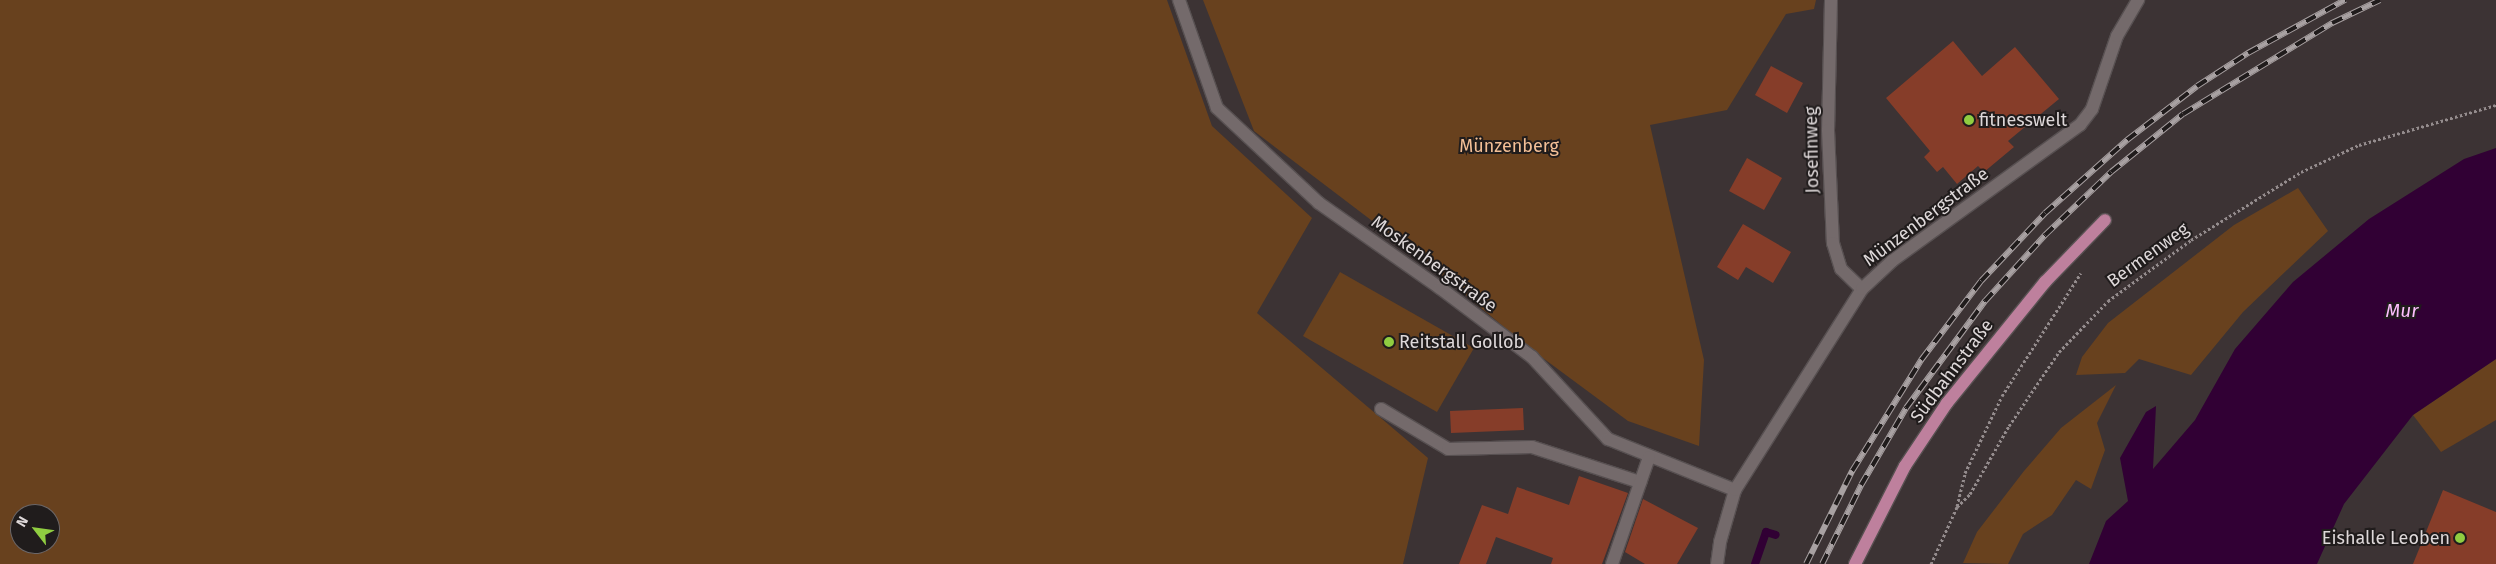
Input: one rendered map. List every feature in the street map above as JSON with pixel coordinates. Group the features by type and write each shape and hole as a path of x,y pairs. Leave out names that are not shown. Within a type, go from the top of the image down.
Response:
{"main road":[{"name":"Südbahnstraße","path":"1855,564 1905,466 1947,402 2045,282 2105,220"}],"street":[{"name":"Moskenbergstraße","path":"1179,0 1217,108 1319,203 1440,288 1532,358 1608,439 1649,457 1736,490"},
{"name":"Josefinweg","path":"1831,0 1828,130 1833,243 1841,270 1862,289"},
{"name":"Münzenbergstraße","path":"1717,564 1720,542 1736,490 1862,289 1892,261 2080,125 2092,109 2117,36 2138,0"},
{"path":"1381,408 1448,449 1532,447 1640,482"},
{"path":"1612,564 1649,457"}],"path":[{"name":"Bermenweg","path":"1931,564 1956,507 1970,494 2009,426 2058,352 2108,301 2191,240 2301,172 2359,146 2496,105"},
{"path":"1956,507 1965,473 2002,396 2076,284 2084,268"}],"green space":[{"path":"0,0 1167,0 1212,126 1312,218 1257,313 1428,458 1403,564 0,564"},
{"name":"Münzenberg","path":"1203,0 1816,0 1814,9 1786,14 1727,110 1650,125 1704,360 1699,446 1628,421 1528,347 1421,258 1254,131"},
{"path":"2298,188 2328,231 2243,312 2191,375 2139,359 2125,373 2076,375 2082,357 2108,323 2234,225"},
{"name":"Reitstall Gollob","path":"1340,272 1474,348 1437,412 1303,336"},
{"path":"2496,359 2496,420 2441,452 2413,415"},
{"path":"2116,385 2097,423 2105,450 2091,489 2076,480 2052,515 2023,534 2008,564 1963,563 1977,532 2024,471 2061,428"}],"water":[{"name":"Mur","path":"2496,148 2496,359 2413,415 2344,504 2317,564 2089,564 2106,521 2128,501 2120,458 2146,412 2156,406 2153,469 2195,420 2235,349 2293,282 2369,219 2464,159"}],"building":[{"name":"fitnesswelt","path":"1953,41 1982,76 2015,47 2059,99 2008,141 2014,147 1984,172 1978,166 1957,184 1943,167 1937,172 1924,157 1930,151 1886,98"},
{"path":"1771,66 1803,83 1787,113 1755,95"},
{"path":"1747,158 1782,178 1764,210 1729,191"},
{"path":"1743,224 1791,252 1773,283 1746,267 1738,280 1717,267"},
{"path":"1523,408 1524,430 1451,433 1450,411"},
{"path":"1579,476 1628,493 1602,564 1551,564 1553,558 1496,537 1486,564 1459,564 1482,505 1508,514 1517,487 1569,505"},
{"name":"Eishalle Leoben","path":"2443,490 2496,512 2496,564 2413,564"},
{"path":"1643,499 1698,528 1677,564 1645,564 1625,552"}],"waterway":[{"path":"1755,564 1766,532 1776,535"}],"railway":[{"path":"1806,564 1852,471 1921,360 1981,281 2045,213 2127,140 2197,86 2248,53 2345,0"},
{"path":"1822,564 1861,485 1906,408 1985,301 2045,235 2111,172 2183,114 2332,23 2380,0"}],"place":[{"name":"fitnesswelt","path":"1969,120"},
{"name":"Reitstall Gollob","path":"1389,342"},
{"name":"Eishalle Leoben","path":"2460,538"}]}
